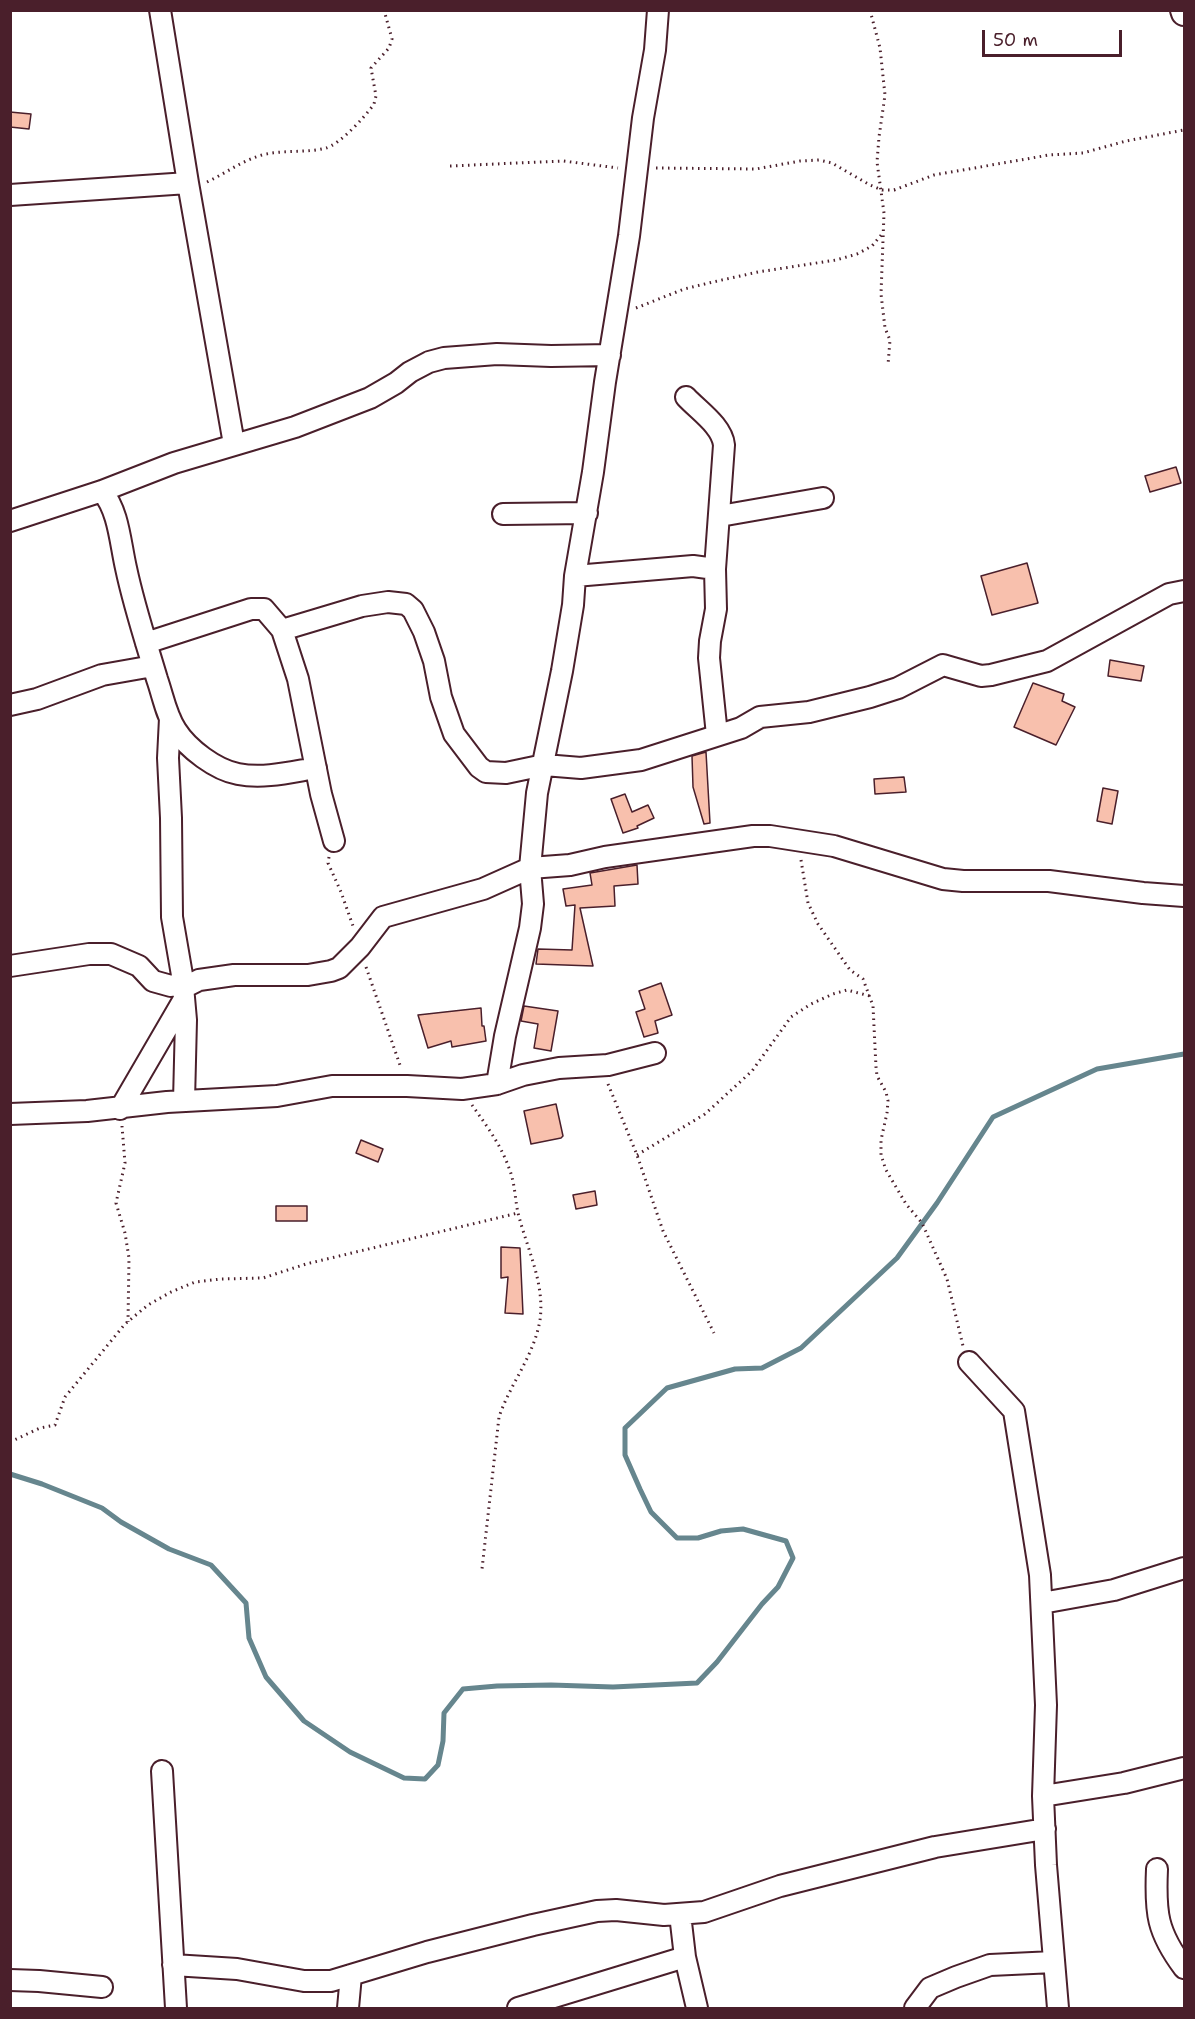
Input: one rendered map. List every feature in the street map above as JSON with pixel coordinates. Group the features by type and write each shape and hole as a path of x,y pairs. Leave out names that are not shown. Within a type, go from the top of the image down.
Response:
{"street":[{"path":"160,10 188,185 234,444"},
{"path":"497,1084 505,1036 530,928 533,904 530,868 537,793 573,606 575,576 587,513 615,315 629,236 643,118 655,50 658,10"},
{"path":"10,195 188,185"},
{"path":"10,521 102,491 174,463 295,427 370,398 429,362 444,358 496,354 551,357 610,355"},
{"path":"686,397 723,437 715,569 716,609 709,658 717,735"},
{"path":"102,491 111,503 146,643 170,718 177,732 204,758 220,769 239,774 268,775 316,768"},
{"path":"720,516 823,498"},
{"path":"503,514 587,513"},
{"path":"575,576 693,566 715,569"},
{"path":"282,630 362,606 388,602 406,604 414,610 424,632 434,661 441,697 454,734 479,767 486,772 506,772 544,765 580,768 641,760 741,728 760,717 809,712 862,700 898,688 943,665 981,676 1037,664 1087,640 1169,594 1185,591"},
{"path":"146,643 256,608 264,609 282,630 298,679 334,841"},
{"path":"10,705 37,699 102,675 153,666"},
{"path":"170,718 168,758 172,917 186,1020 184,1101"},
{"path":"120,1109 183,990 199,980 234,975 308,975 331,971 339,968 360,947 383,917 483,889 530,868 570,865 605,857 770,836 834,846 943,879 1049,881 1185,896"},
{"path":"10,966 89,954 111,954 139,966 153,981 183,990"},
{"path":"10,1114 120,1109 184,1101 277,1096 332,1086 462,1089 497,1084 523,1075 550,1070 601,1066 655,1053"},
{"path":"969,1362 1010,1405 1017,1419 1040,1575 1046,1705 1043,1796 1058,2008"},
{"path":"1042,1603 1114,1590 1185,1568"},
{"path":"1043,1796 1124,1783 1185,1768"},
{"path":"162,1771 176,2008"},
{"path":"173,1965 237,1969 304,1981 331,1981 427,1952 597,1911 616,1910 664,1914 704,1912 780,1886 935,1846 1045,1829"},
{"path":"1157,1869 1155,1898 1158,1919 1163,1935 1185,1968"},
{"path":"680,1914 685,1958 697,2008"},
{"path":"518,2008 685,1958"},
{"path":"915,2008 930,1988 990,1965 1054,1962"},
{"path":"348,2008 351,1975"},
{"path":"10,1980 102,1987"}],"path":[{"path":"188,185 206,183 242,162 267,154 325,148 336,144 374,104 376,96 371,68 389,48 392,39 384,10"},
{"path":"870,10 880,48 885,95 877,162 882,190 881,294 885,328 890,340 888,365"},
{"path":"450,166 563,161 636,169 756,169 819,160 832,163 882,190 894,190 934,175 1049,155 1083,153 1126,141 1185,130"},
{"path":"615,315 684,289 758,272 836,260 857,254 872,246 883,234"},
{"path":"799,840 808,903 818,924 850,970 862,979 873,1006 877,1076 888,1101 881,1140 881,1155 886,1170 906,1204 922,1223 947,1279 961,1343 969,1362"},
{"path":"637,1155 705,1114 752,1071 791,1017 822,999 847,990 870,996"},
{"path":"601,1066 637,1155 663,1231 714,1333"},
{"path":"462,1089 500,1146 510,1170 518,1213 541,1292 540,1321 531,1353 505,1399 499,1417 483,1569"},
{"path":"120,1109 125,1143 125,1163 116,1203 125,1233 129,1258 128,1322"},
{"path":"10,1442 40,1428 55,1425 65,1396 128,1322 148,1305 195,1282 263,1278 306,1264 518,1213"}],"building":[{"path":"10,112 31,114 29,129 10,127"},
{"path":"1176,467 1181,483 1150,492 1145,476"},
{"path":"1027,563 1038,603 992,615 981,576"},
{"path":"1110,660 1144,666 1141,681 1108,676"},
{"path":"1033,683 1064,694 1062,701 1075,707 1056,745 1014,727"},
{"path":"706,752 710,823 704,824 693,787 692,756"},
{"path":"904,777 906,792 875,794 874,779"},
{"path":"1103,788 1118,791 1112,824 1097,821"},
{"path":"625,794 632,812 648,805 654,818 637,826 638,828 623,833 611,799"},
{"path":"637,865 638,884 614,886 615,906 580,908 593,966 536,964 538,949 572,950 575,905 566,906 563,889 592,885 590,873"},
{"path":"661,983 672,1015 655,1021 658,1033 644,1037 636,1012 645,1009 639,991"},
{"path":"524,1006 558,1011 551,1051 534,1048 538,1024 521,1021"},
{"path":"481,1008 486,1041 452,1047 451,1041 428,1048 418,1015"},
{"path":"556,1104 563,1136 531,1144 524,1111"},
{"path":"361,1140 383,1149 378,1162 356,1153"},
{"path":"595,1191 597,1205 576,1209 573,1195"},
{"path":"276,1206 307,1206 307,1221 276,1221"},
{"path":"501,1247 520,1248 523,1314 505,1313 508,1277 501,1278"}],"waterway":[{"path":"10,1474 102,1508 121,1522 169,1549 211,1565 246,1603 249,1638 266,1677 304,1721 350,1752 404,1778 425,1779 438,1765 443,1741 444,1713 463,1689 497,1686 613,1687 697,1683 778,1587 793,1558 786,1541 743,1529 721,1531 698,1538 677,1538 651,1512 640,1489 625,1455 625,1428 667,1388 735,1369 762,1368 801,1348 897,1258 937,1203 993,1117 1097,1069 1184,1054"}]}
